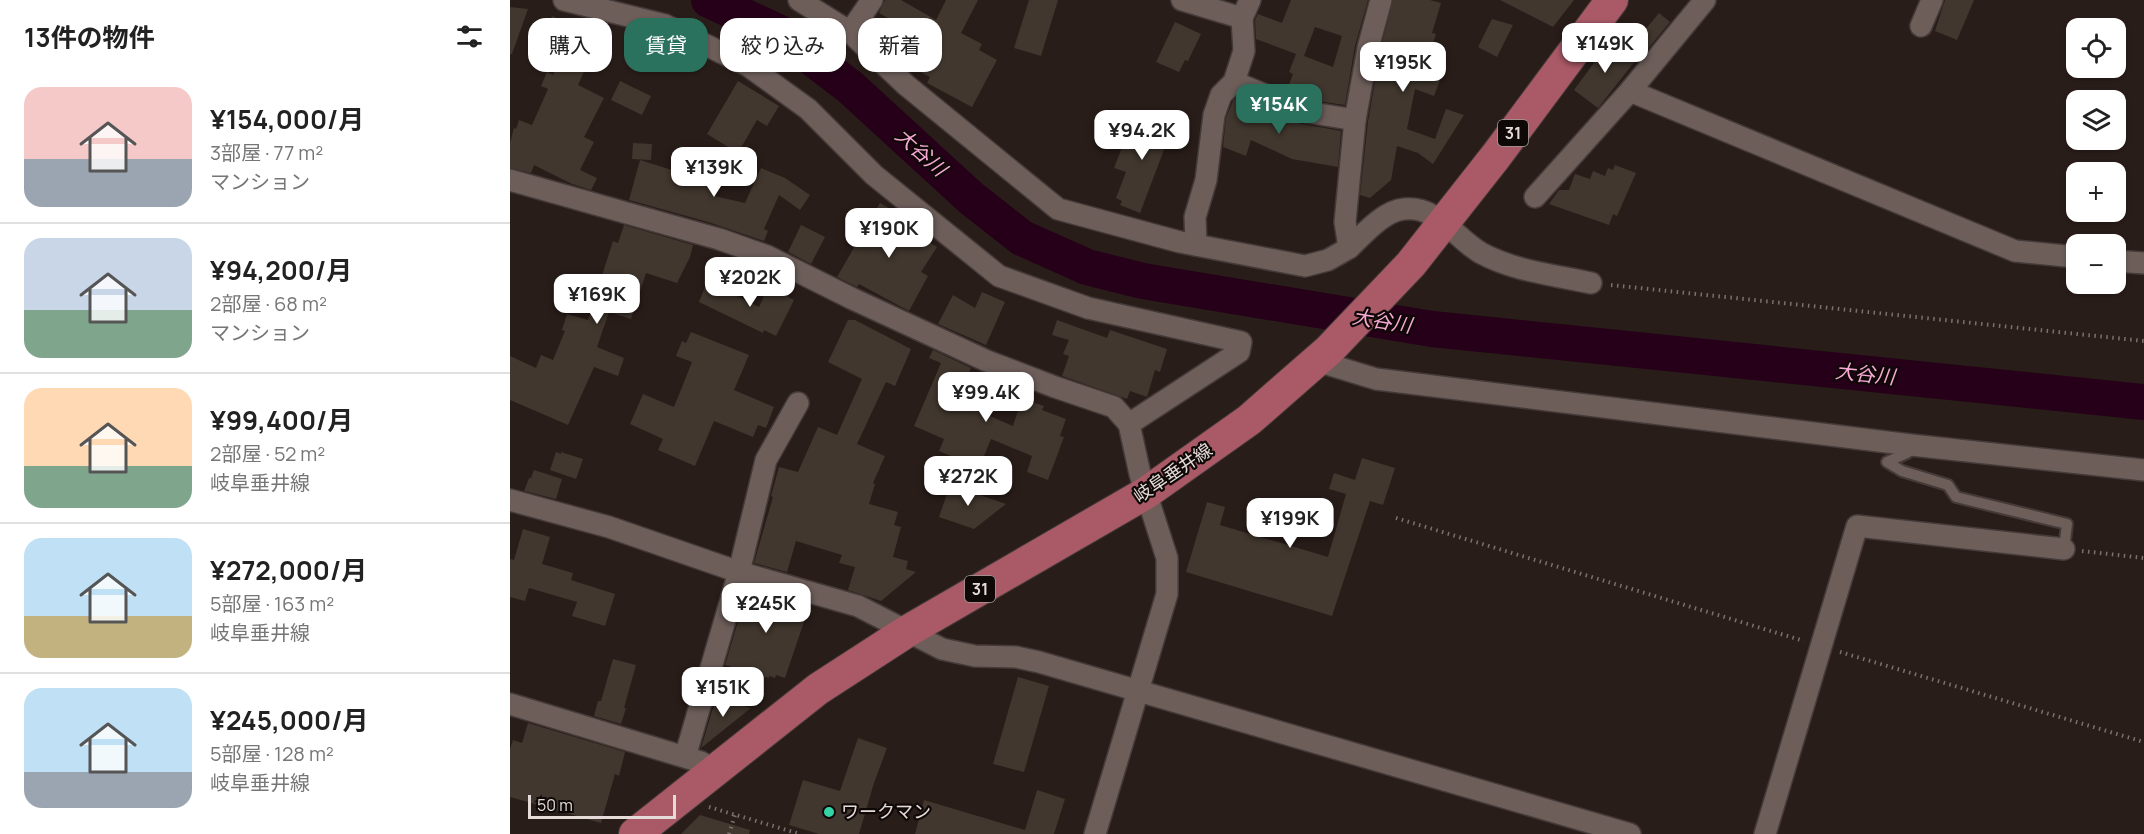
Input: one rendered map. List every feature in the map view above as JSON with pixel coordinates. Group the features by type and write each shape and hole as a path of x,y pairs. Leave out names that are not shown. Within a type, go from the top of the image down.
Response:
{"main road":[{"name":"岐阜垂井線","path":"634,834 685,793 699,764 906,632 1146,493 1249,420 1323,355 1411,264 1612,0"}],"street":[{"path":"564,0 665,25 747,65 808,109 874,175 999,276 1088,308 1241,342 1239,352 1129,424"},
{"path":"798,0 850,33 906,85 1058,209 1196,245 1305,266 1328,260 1349,248 1386,215 1403,208 1425,212 1444,223 1479,252 1507,265 1591,283"},
{"path":"850,33 872,0"},
{"path":"1182,0 1246,9 1244,51 1234,82 1221,95 1214,116 1206,180 1195,217 1196,245"},
{"path":"1349,248 1345,222 1355,120 1368,48 1381,0"},
{"path":"1535,197 1630,92 1705,0"},
{"path":"1921,26 1932,0"},
{"path":"1234,82 1307,112 1355,120"},
{"path":"1630,92 2016,251 2066,256"},
{"path":"510,180 718,239 767,256 987,361 1114,407 1129,424 1146,493 1167,558 1167,594 1095,834"},
{"path":"2126,262 2144,263"},
{"path":"1323,355 1376,379 1911,445 2144,470"},
{"path":"510,704 699,764 766,460 798,403"},
{"path":"510,500 609,527 740,572 858,606 942,649 975,656 1016,657 1032,660 1630,834"},
{"path":"1766,834 1857,526 2064,549"}],"lane":[{"path":"1911,445 1907,453 1887,462 1902,471 1948,484 1956,497 2067,524 2064,549"}],"path":[{"path":"1591,283 2144,341"},
{"path":"1396,518 2144,742"},
{"path":"2064,549 2144,558"},
{"path":"685,793 693,802 800,834"},
{"path":"729,834 735,815"}],"building":[{"path":"885,0 901,0 932,18 888,18 879,13"},
{"path":"946,0 978,0 961,33 982,44 979,50 997,60 972,107 927,83 930,77 920,72 942,72 942,18 937,18"},
{"path":"1029,0 1058,0 1041,56 1014,48"},
{"path":"1291,0 1368,0 1355,46 1345,105 1311,100 1287,90 1293,74 1289,72 1296,54 1256,39 1255,20 1258,14 1282,23","holes":["1315,27 1342,36 1333,67 1304,56"]},
{"path":"1393,0 1430,0 1441,3 1432,33 1436,34 1429,55 1436,58 1429,77 1440,80 1434,96 1415,89 1407,129 1435,139 1446,109 1464,115 1433,164 1418,153 1397,146 1391,180 1370,198 1360,195 1368,122 1380,51"},
{"path":"1500,0 1574,0 1553,27"},
{"path":"1945,0 1974,0 1957,40 1935,31"},
{"path":"510,7 528,9 512,54 510,54"},
{"path":"1659,13 1670,22 1641,57 1630,48"},
{"path":"1492,19 1513,25 1497,57 1478,47"},
{"path":"1175,22 1201,34 1188,61 1185,60 1179,72 1156,62"},
{"path":"1610,41 1636,60 1598,108 1574,90"},
{"path":"547,72 553,75 554,72 584,72 578,85 604,98 584,137 594,142 580,170 597,178 591,190 572,184 534,165 531,173 510,168 510,143 514,128 516,129 519,120 532,125 548,89 541,86"},
{"path":"620,81 651,96 642,115 611,100"},
{"path":"738,81 779,106 767,126 757,120 738,153 707,134"},
{"path":"1237,97 1302,124 1341,131 1338,167 1292,159 1251,140 1246,156 1223,147 1226,118"},
{"path":"1143,114 1173,126 1140,213 1120,205 1122,201 1116,198 1126,172 1114,168 1124,142 1131,145"},
{"path":"633,143 652,144 651,160 632,159"},
{"path":"640,160 691,176 691,174 719,181 714,196 745,203 761,168 785,178 810,195 800,210 779,195 764,229 768,231 764,241 708,222 629,200"},
{"path":"1615,165 1636,173 1617,216 1613,214 1609,225 1549,204 1559,190 1569,190 1575,174 1590,179 1593,171 1605,176 1608,168 1613,170"},
{"path":"880,203 908,219 903,227 937,247 921,272 928,276 909,311 859,284 857,287 837,277"},
{"path":"624,225 693,245 690,257 677,283 646,273 631,319 609,312 597,347 624,358 618,376 594,367 568,425 510,400 510,356 536,368 541,355 553,360 565,331 562,330 567,314 588,320 613,241 618,243"},
{"path":"801,225 825,237 811,264 788,252"},
{"path":"707,282 759,307 768,287 794,300 776,336 764,330 763,333 699,302"},
{"path":"982,292 1005,302 986,345 938,324 953,295 975,308"},
{"path":"848,320 855,320 911,349 895,386 886,382 857,444 885,456 873,483 875,484 869,504 898,512 894,525 901,527 893,557 908,561 906,569 916,572 881,601 848,590 855,567 839,563 842,555 796,541 787,572 754,563 779,467 798,472 818,427 837,435 862,379 828,362"},
{"path":"1057,320 1107,338 1110,330 1167,349 1160,372 1155,370 1147,397 1130,391 1127,399 1062,376 1069,356 1063,354 1069,340 1052,335"},
{"path":"691,332 749,355 734,390 774,407 766,428 758,425 753,437 714,421 695,466 658,450 663,439 630,424 643,394 674,407 692,362 676,356 682,341 686,343"},
{"path":"933,350 971,368 957,402 1013,426 1020,404 1024,406 1026,400 1044,406 1042,410 1066,419 1060,436 1064,437 1048,480 1027,472 1032,456 991,439 982,461 975,458 972,465 939,451 944,439 914,426 941,363 929,358"},
{"path":"556,452 583,459 576,479 550,470"},
{"path":"1362,458 1395,468 1383,505 1370,501 1332,616 1186,572 1207,502 1225,507 1220,525 1328,557 1346,494 1329,489 1334,473 1355,480"},
{"path":"534,470 562,479 556,499 524,491"},
{"path":"951,482 1006,504 974,529 939,517"},
{"path":"523,529 550,537 542,564 573,573 571,580 615,594 605,626 572,616 577,602 529,588 525,601 510,597 510,559 514,560"},
{"path":"748,588 809,607 785,678 776,675 775,678 769,676 769,678 725,665"},
{"path":"613,659 636,665 621,724 594,716 598,701 601,701"},
{"path":"1018,677 1049,686 1024,772 993,764"},
{"path":"716,698 751,708 701,748"},
{"path":"528,723 625,752 619,776 615,774 601,823 510,797 510,749 513,740 522,743"},
{"path":"858,738 887,748 859,834 819,834 789,825 803,780 840,791"},
{"path":"1037,790 1065,799 1054,834 915,834 924,800 1025,830"},
{"path":"700,815 750,830 749,834 681,834"}],"waterway":[{"name":"大谷川","path":"709,0 778,32 850,87 971,198 1022,238 1087,267 1143,281 1432,329 2144,402"}],"place":[{"name":"ワークマン","path":"829,812"}]}
